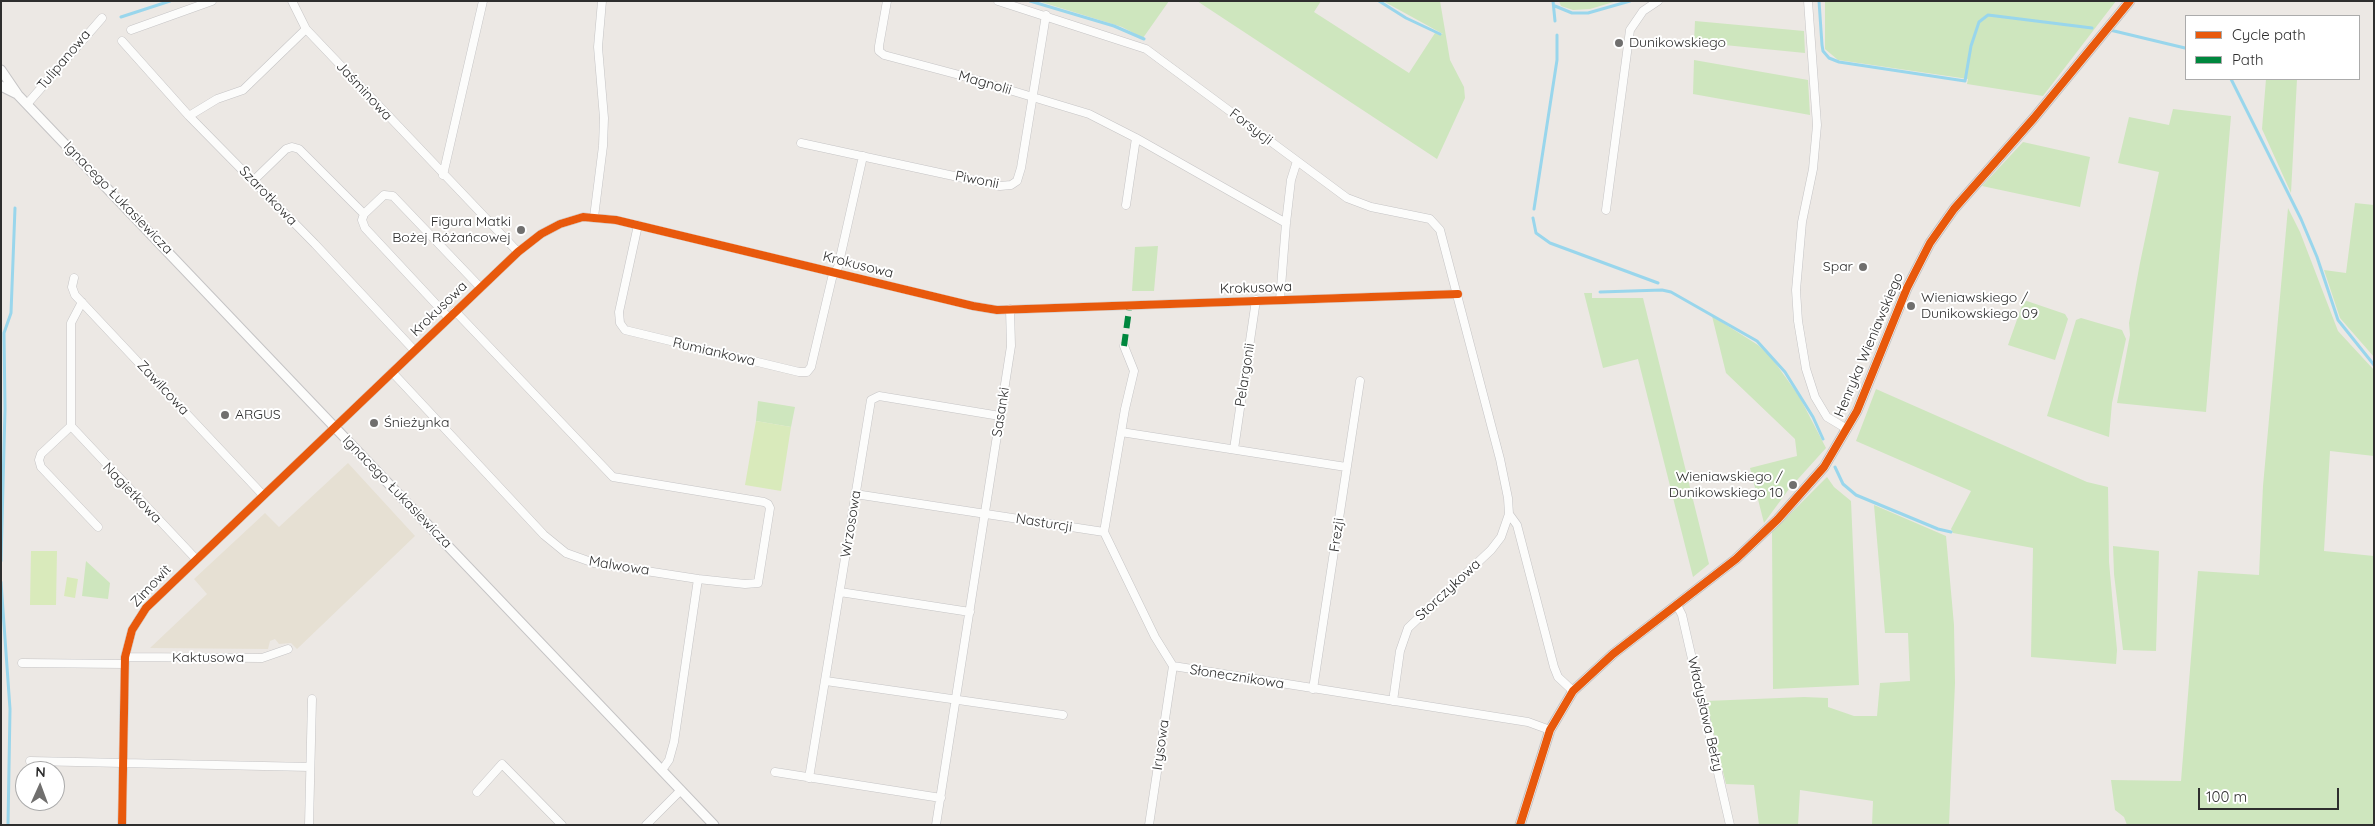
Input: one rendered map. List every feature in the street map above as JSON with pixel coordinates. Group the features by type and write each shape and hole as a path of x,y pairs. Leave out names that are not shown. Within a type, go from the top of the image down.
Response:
{"street":[{"path":"131,30 212,1"},
{"name":"Jaśminowa","path":"292,1 306,29 518,252"},
{"path":"443,175 483,1"},
{"path":"594,217 603,146 604,118 598,47 602,1"},
{"name":"Magnolii","path":"887,1 879,46 881,54 1089,114 1136,138 1286,223"},
{"name":"Forsycji","path":"998,1 1130,42 1157,55 1347,198 1371,207 1420,216 1436,224 1443,238 1458,294"},
{"path":"1606,210 1630,30 1643,11 1658,1"},
{"path":"1808,1 1817,125 1814,161 1802,222 1796,290 1798,321 1806,369 1815,397 1827,417 1847,429"},
{"name":"Henryka Wieniawskiego","path":"1520,825 1550,730 1573,692 1613,654 1736,559 1778,519 1824,467 1847,429 1866,391 1907,288 1930,242 1954,209 2034,118 2130,1"},
{"name":"Piwonii","path":"801,143 1000,186 1011,185 1017,181 1021,168 1046,15"},
{"name":"Tulipanowa","path":"28,103 102,18"},
{"path":"189,116 217,99 242,90 306,29"},
{"name":"Szarotkowa","path":"122,41 189,116 254,181 414,350"},
{"path":"1,70 18,94"},
{"path":"1,76 12,84"},
{"path":"1,86 18,94"},
{"name":"Ignacego Łukasiewicza","path":"18,94 714,825"},
{"path":"1126,204 1136,138"},
{"name":"Krokusowa","path":"254,181 286,149 295,147 364,214"},
{"path":"835,272 863,156"},
{"path":"1280,300 1291,180 1297,161"},
{"name":"Krokusowa","path":"448,318 365,228 362,220 364,214 384,195 394,196 480,287"},
{"name":"Krokusowa","path":"334,426 518,252 541,234 560,224 594,217 638,225 973,306 1010,309 1458,294"},
{"name":"Rumiankowa","path":"638,225 619,312 622,326 629,332 778,368 804,373 811,367 835,272"},
{"name":"Zawilcowa","path":"74,278 73,292 262,494"},
{"name":"Storczykowa","path":"1393,701 1402,642 1408,628 1492,550 1503,532 1509,514 1508,498 1500,459 1458,294"},
{"name":"Pelargonii","path":"1234,449 1256,300"},
{"path":"82,302 71,323 71,426 41,454 39,460 41,467 98,527"},
{"name":"Sasanki","path":"936,825 1011,346 1010,309"},
{"name":"Krokusowa","path":"455,311 613,477 768,504 770,508 758,583 745,584 698,579"},
{"path":"1104,532 1134,371 1124,346"},
{"name":"Malwowa","path":"392,372 544,535 560,549 579,560 698,579"},
{"name":"Frezji","path":"1313,689 1360,381"},
{"name":"Wrzosowa","path":"809,778 855,494 873,398 879,396 1000,416"},
{"name":"Nagietkowa","path":"71,426 194,558"},
{"name":"Zimowit","path":"122,825 125,660 130,636 139,616 194,558 334,426"},
{"path":"1122,432 1346,467"},
{"path":"855,494 985,514"},
{"name":"Nasturcji","path":"985,514 1104,532"},
{"name":"Storczykowa","path":"1509,514 1517,525 1554,667 1558,677 1573,692"},
{"name":"Słonecznikowa","path":"1104,532 1155,637 1173,666 1528,722 1550,730"},
{"path":"662,770 669,760 674,742 698,579"},
{"path":"840,592 970,612"},
{"name":"Władysława Bełzy","path":"1677,605 1684,625 1730,825"},
{"name":"Kaktusowa","path":"125,660 262,658 288,649"},
{"path":"22,663 125,660"},
{"name":"Irysowa","path":"1150,825 1173,666"},
{"path":"826,681 1063,715"},
{"path":"309,825 312,699"},
{"path":"65,761 114,762 123,765 310,767"},
{"path":"477,792 502,764 562,825"},
{"path":"775,772 941,798"},
{"path":"646,825 681,790"}],"shaded area":[{"path":"348,463 415,536 297,649 291,643 279,644 275,639 270,641 268,649 150,648 207,594 194,579 265,513 279,527"}],"green space":[{"path":"1038,1 1169,1 1143,38 1122,27"},
{"path":"1197,1 1321,1 1314,12 1409,73 1435,33 1443,34 1383,1 1440,1 1450,60 1464,87 1465,98 1437,159"},
{"path":"1559,1 1617,1 1590,9 1573,10 1561,6"},
{"path":"1825,1 2116,1 2043,96 1967,84 1968,79 1838,60 1825,49"},
{"path":"1695,21 1804,31 1805,53 1694,42"},
{"path":"1694,60 1808,80 1810,115 1693,94"},
{"path":"2266,80 2297,80 2291,193 2262,129"},
{"path":"2173,109 2231,116 2206,412 2117,403 2130,335 2129,323 2159,172 2118,163 2129,117 2169,125"},
{"path":"2023,142 2090,157 2080,207 1982,186"},
{"path":"2355,203 2374,205 2374,357 2340,318 2324,270 2346,273"},
{"path":"2288,208 2300,232 2338,331 2374,370 2374,456 2330,451 2324,551 2374,556 2374,825 2127,825 2124,817 2115,810 2111,780 2181,781 2198,571 2259,575 2263,486"},
{"path":"1158,246 1154,291 1132,291 1135,247"},
{"path":"1584,293 1592,293 1592,298 1643,298 1709,564 1693,577 1638,359 1603,368"},
{"path":"2024,300 2065,314 2068,319 2055,360 2008,345"},
{"path":"1712,316 1758,345 1771,357 1799,396 1826,448 1789,489 1764,523 1750,468 1797,456 1795,439 1726,373"},
{"path":"2081,318 2122,330 2126,339 2112,403 2109,437 2047,416 2076,320"},
{"path":"1876,389 2087,482 2108,487 2109,562 2117,650 2116,664 2031,657 2033,548 1953,533 1951,529 1971,491 1856,441"},
{"path":"758,401 795,407 791,427 756,421"},
{"path":"756,421 791,427 781,491 745,485"},
{"path":"1827,477 1834,487 1851,501 1859,685 1773,689 1772,532"},
{"path":"1874,505 1946,536 1954,625 1955,683 1949,825 1872,825 1873,801 1800,790 1798,825 1759,825 1754,785 1726,784 1706,701 1804,697 1828,698 1828,707 1854,716 1877,716 1880,683 1910,681 1908,633 1885,633"},
{"path":"2113,546 2159,551 2156,651 2123,650 2114,574"},
{"path":"31,551 57,551 56,605 30,605"},
{"path":"86,561 110,583 108,599 82,596"},
{"path":"67,577 78,579 75,598 64,596"}],"waterway":[{"path":"121,17 170,1"},
{"path":"1030,1 1114,26 1144,39"},
{"path":"1379,1 1406,18 1440,34"},
{"path":"1553,1 1555,21"},
{"path":"1555,6 1572,13 1588,13 1630,1"},
{"path":"1819,1 1823,51 1829,58 1839,62 1965,81 1971,46 1979,22 1988,15 2092,28"},
{"path":"2110,30 2185,48"},
{"path":"1534,209 1557,60 1557,35"},
{"path":"2232,80 2301,219 2317,257 2338,320 2374,365"},
{"path":"1,561 5,409 4,333 11,313 15,208"},
{"path":"1533,218 1536,233 1550,243 1658,283"},
{"path":"1600,292 1662,290 1671,292 1757,341 1785,372 1813,417 1823,439"},
{"path":"1835,467 1843,484 1856,495 1938,529 1951,532"},
{"path":"1,582 10,709 8,825"}],"marked path":[{"path":"1124,346 1129,310"}],"cycle path":[{"path":"1520,825 1550,730 1573,691 1613,654 1736,559 1778,519 1824,467 1857,411 1907,288 1930,243 1954,209 2034,118 2130,1"},
{"path":"122,825 125,657 132,630 146,608 518,252 541,234 560,224 583,217 616,220 973,306 997,310 1458,294"}],"place":[{"name":"Dunikowskiego","path":"1619,43"},
{"name":"Figura Matki Bożej Różańcowej","path":"521,230"},
{"name":"Spar","path":"1863,267"},
{"name":"Wieniawskiego / Dunikowskiego 09","path":"1911,306"},
{"name":"ARGUS","path":"225,415"},
{"name":"Śnieżynka","path":"374,423"},
{"name":"Wieniawskiego / Dunikowskiego 10","path":"1793,485"}]}
